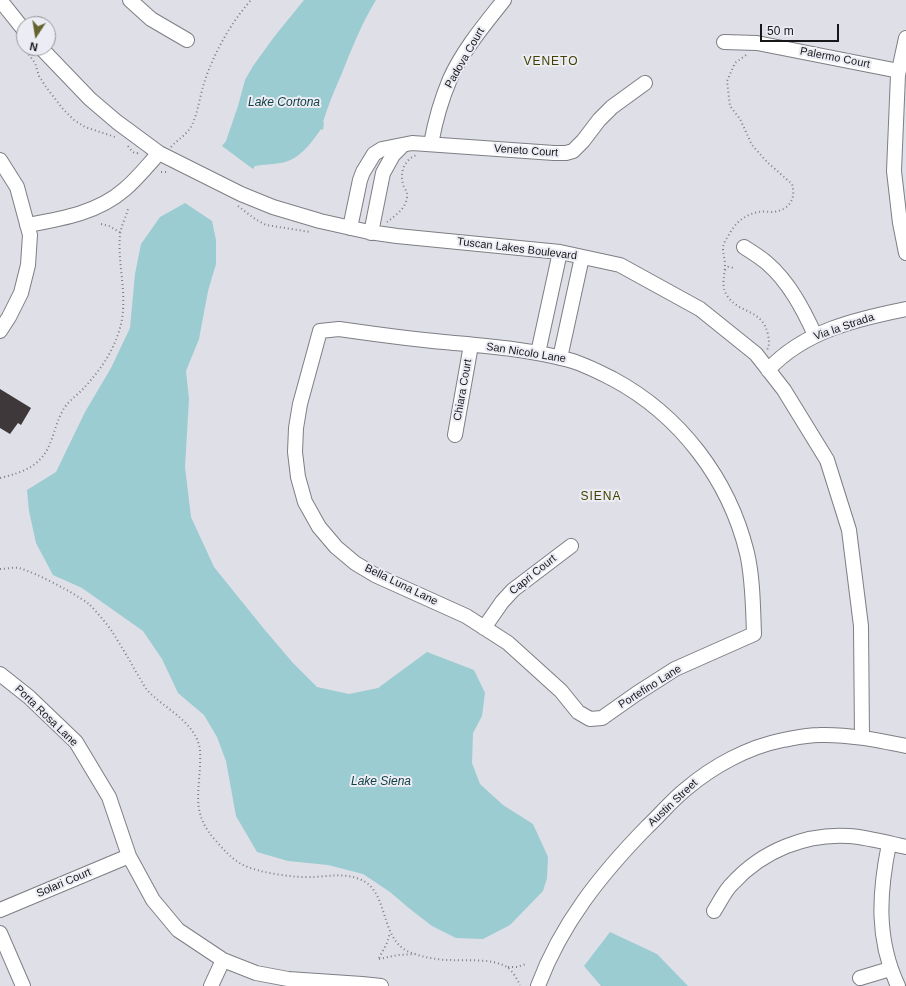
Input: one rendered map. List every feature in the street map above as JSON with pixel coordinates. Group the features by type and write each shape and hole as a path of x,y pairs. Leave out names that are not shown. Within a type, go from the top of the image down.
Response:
{"street":[{"path":"0,0 16,20"},
{"path":"130,0 151,19 187,40"},
{"name":"Padova Court","path":"426,149 450,78 466,51 504,0"},
{"path":"906,38 899,71 894,171 903,223 906,253"},
{"name":"Palermo Court","path":"724,42 757,43 899,71"},
{"name":"Tuscan Lakes Boulevard","path":"49,56 90,99 117,122 164,151 241,194 273,207 320,222 371,233 560,252 620,265 700,309 756,354 784,390 827,460 849,530 861,626 862,737"},
{"name":"Veneto Court","path":"350,228 360,180 367,164 374,154 382,149 412,143 426,149 566,153 577,147 598,120 612,107 646,83"},
{"path":"371,233 383,173 393,154 402,145"},
{"path":"27,225 83,213 108,202 125,190 164,151"},
{"path":"0,160 17,187 30,235 28,265 21,293 9,317 0,330"},
{"path":"744,247 767,263 780,277 799,303 815,335"},
{"path":"538,353 560,252"},
{"path":"560,358 582,257"},
{"path":"549,303 571,308"},
{"name":"Via la Strada","path":"765,365 815,335 839,326 906,309"},
{"name":"San Nicolo Lane","path":"320,331 339,329 392,337 538,353 570,360 600,372 625,386 651,404 674,424 698,451 714,474 730,502 747,554 754,634"},
{"name":"Bella Luna Lane","path":"320,331 300,404 296,428 295,452 297,471 305,502 319,527 336,547 375,575 466,616 508,643 561,691 578,712 590,719"},
{"name":"Chiara Court","path":"455,435 470,345"},
{"name":"Capri Court","path":"484,628 512,590 571,546"},
{"name":"Portefino Lane","path":"590,719 602,718 674,669 754,634"},
{"name":"Porta Rosa Lane","path":"0,674 29,697 76,742 109,797 128,856 153,900 178,930 223,960 256,973 288,979 381,986"},
{"name":"Austin Street","path":"538,986 546,964 573,914 591,890 625,850 685,789 714,768 752,749 782,740 818,735 862,737 906,746"},
{"path":"714,911 732,883 748,868 777,849 810,839 830,836 850,836 906,847"},
{"path":"889,844 881,903 883,939 890,969 898,986"},
{"name":"Solari Court","path":"0,910 128,856"},
{"path":"0,933 23,986"},
{"path":"210,986 223,960"},
{"path":"860,978 890,969"}],"path":[{"path":"164,151 186,134 192,124 207,76 218,50 236,18 252,0"},
{"path":"750,52 735,63 727,81 730,106 740,119 752,145 767,162 792,184 793,197 790,204 784,209 774,212 758,212 739,221 731,230 724,244 724,270 722,279 728,297 735,304 754,313 762,321 766,329 769,346 765,365"},
{"path":"30,56 35,63 46,87 63,109 74,120 85,127 120,139"},
{"path":"124,142 136,154 142,153"},
{"path":"385,224 399,212 407,200 407,193 402,179 402,170 406,162 426,149"},
{"path":"0,478 31,468 44,455 51,442 62,412 70,401 93,378 110,353 118,336 123,317 124,300 120,234 128,209"},
{"path":"101,224 109,226 120,234"},
{"path":"724,270 728,267 735,268"},
{"path":"0,569 17,568 38,576 69,592 89,605 112,631 146,689 160,703 181,718 196,736 199,745 200,757 197,806 209,833 228,854 241,864 253,869 298,877 335,875 361,879 368,884 375,893 383,909 390,933 398,945 408,951 426,957 449,960 480,960 508,967 517,967 526,964"},
{"path":"390,933 388,943 378,959 398,955 417,954"},
{"path":"508,967 520,984"}],"water":[{"name":"Lake Cortona","path":"304,0 376,0 366,18 327,109 323,122 323,130 321,129 304,150 293,159 277,164 255,166 253,169 222,146 226,141 245,80 274,37"},
{"name":"Lake Siena","path":"185,203 212,221 216,240 216,264 208,291 199,339 186,371 189,399 185,467 191,517 214,567 293,663 317,687 349,694 378,688 427,652 474,670 485,693 482,716 473,733 472,763 480,784 503,805 533,824 548,857 547,878 543,891 510,925 483,939 456,938 432,926 390,892 363,874 328,865 288,861 257,852 236,816 226,761 217,737 204,715 178,693 162,659 143,631 82,588 53,575 36,543 29,511 27,490 56,472 85,412 111,368 130,328 135,274 141,244 160,217"},
{"path":"610,932 657,954 688,986 601,986 584,966"}],"building":[{"path":"0,389 31,408 21,425 18,423 10,434 0,428"}],"district":[{"name":"VENETO","path":"551,62"},
{"name":"SIENA","path":"601,497"}]}
